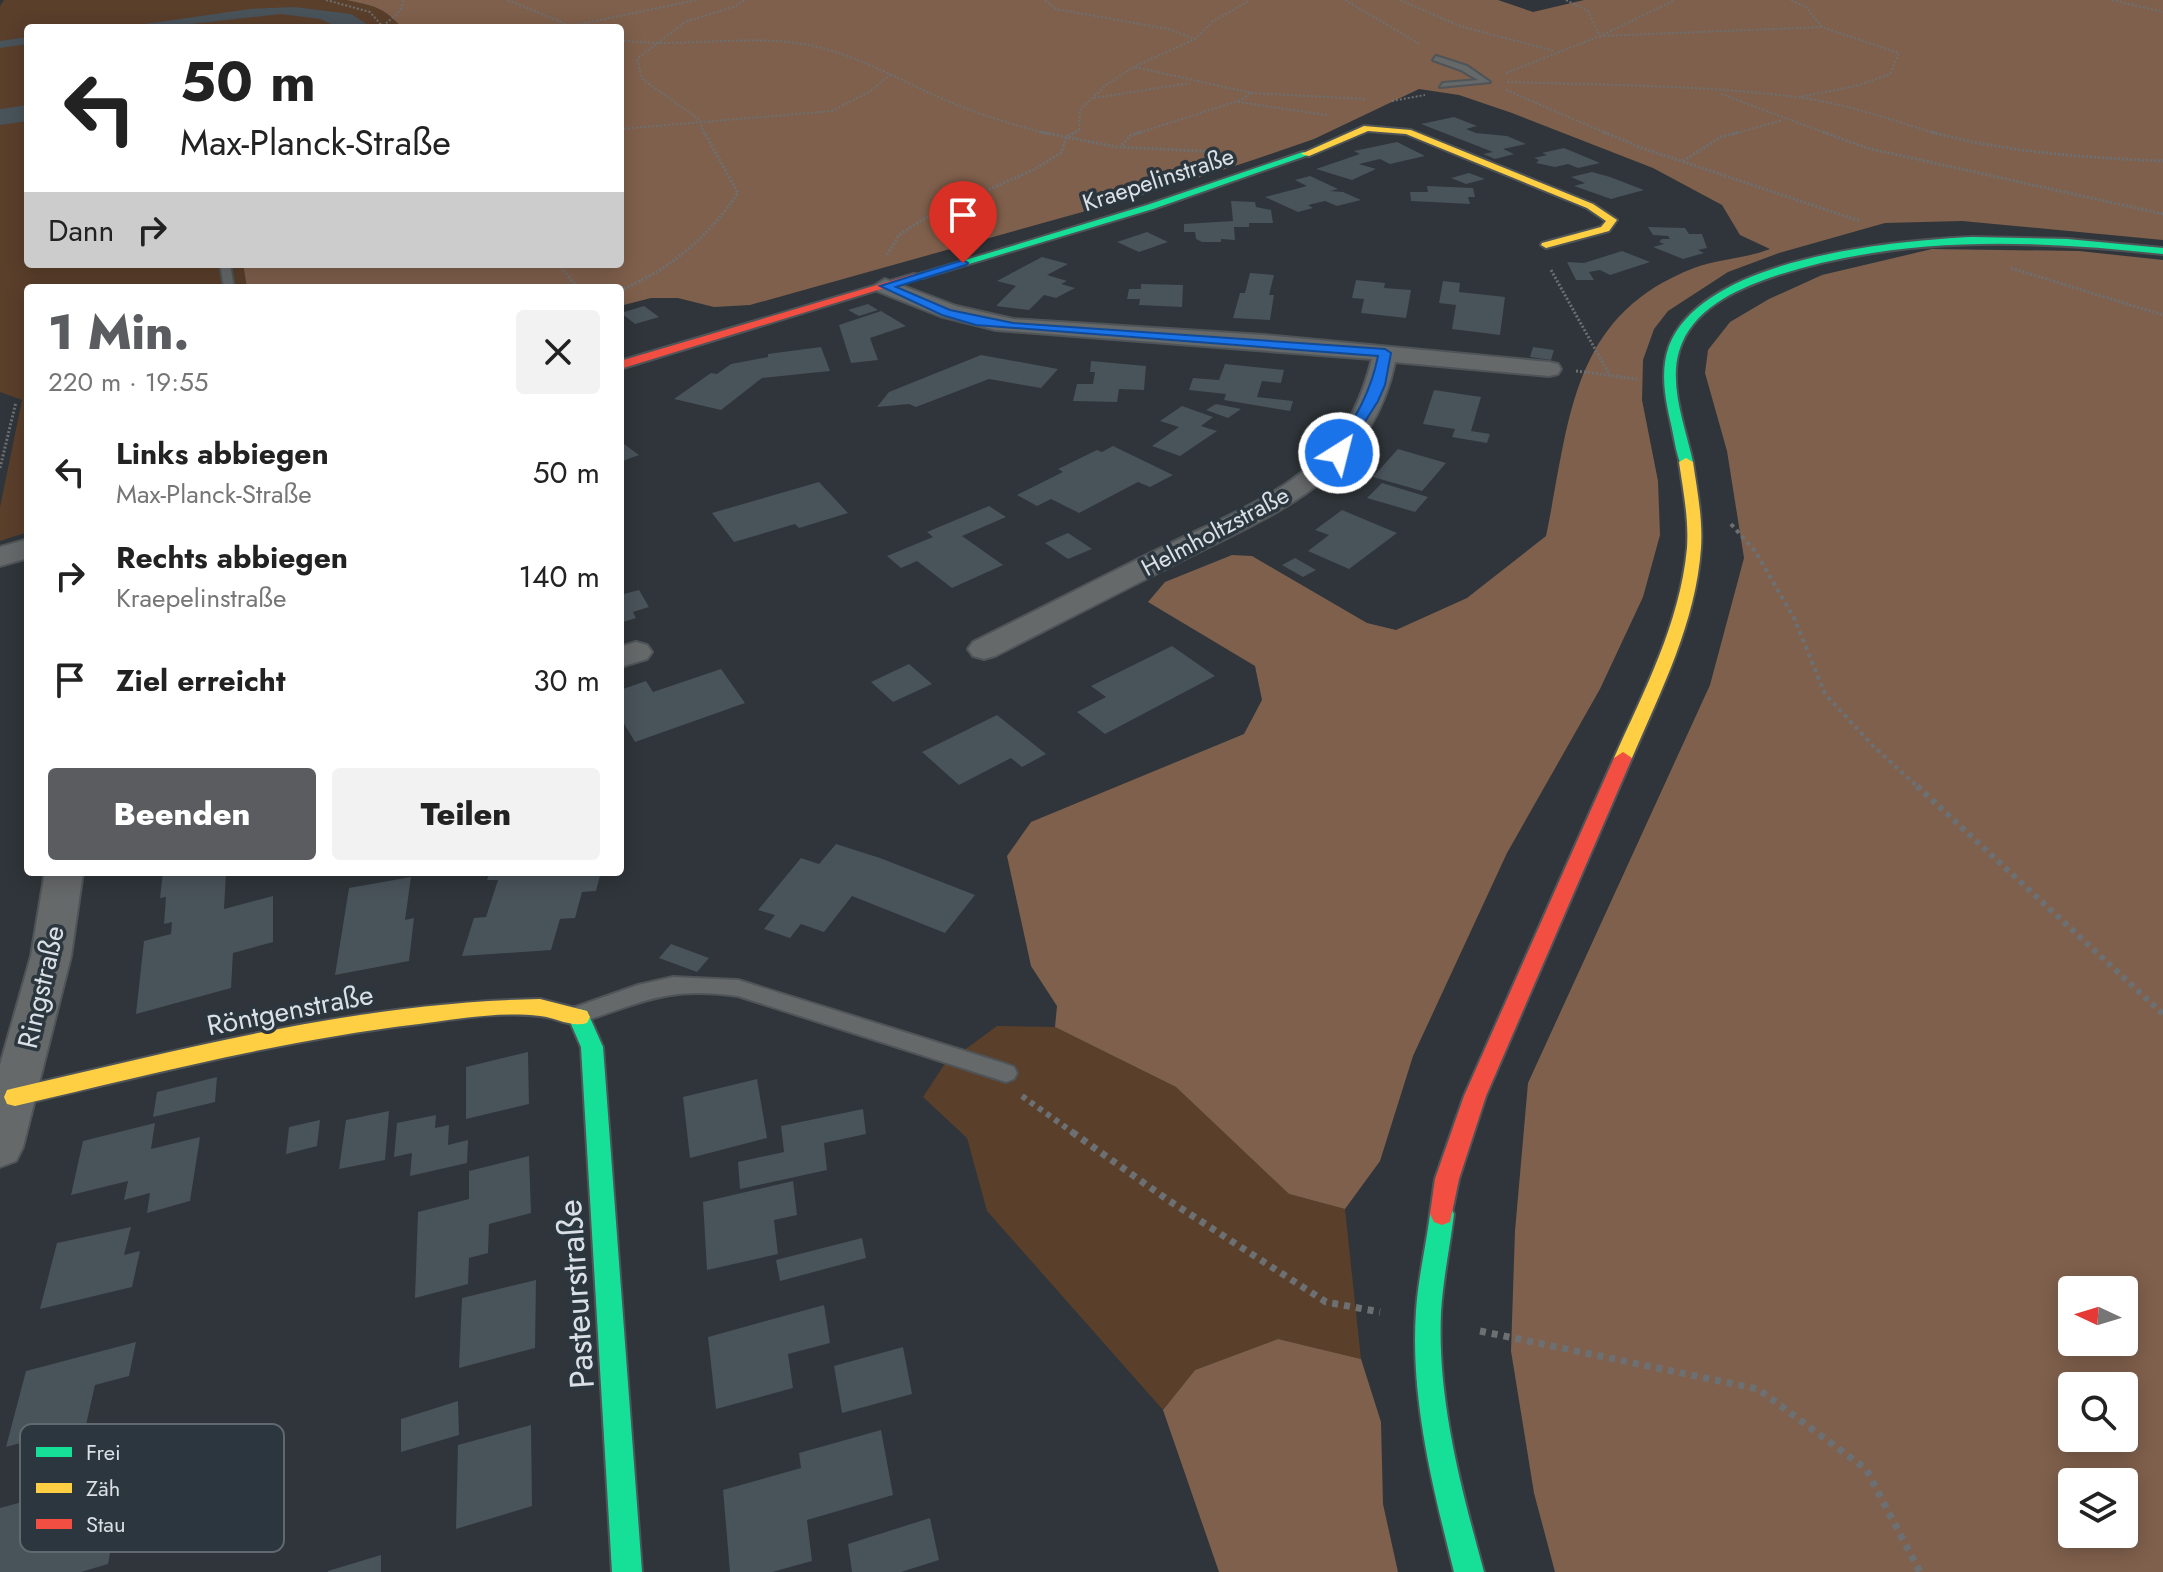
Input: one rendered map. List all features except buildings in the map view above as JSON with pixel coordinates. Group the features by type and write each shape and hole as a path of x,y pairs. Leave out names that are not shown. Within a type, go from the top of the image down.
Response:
{"street":[{"name":"Kraepelinstraße","path":"628,363 1235,180 1323,148 1367,128 1408,132 1590,206 1612,220 1605,229 1546,245"},
{"path":"1469,1572 1451,1507 1431,1387 1428,1321 1447,1179 1475,1096 1669,652 1685,595 1694,534 1683,438 1669,385 1671,358 1679,337 1694,317 1718,297 1746,282 1803,262 1916,239 2020,237 2163,251"},
{"path":"897,283 946,313 1013,326 1385,353 1549,369"},
{"name":"Helmholtzstraße","path":"984,649 1256,513 1302,484 1339,453 1364,417 1379,385 1385,353"},
{"path":"0,557 24,549"},
{"name":"Ringstraße","path":"0,1147 51,956 63,876"},
{"name":"Röntgenstraße","path":"15,1097 271,1039 396,1019 525,1005 557,1007 578,1015"},
{"name":"Pasteurstraße","path":"578,1015 592,1047 627,1572"}],"lane":[{"path":"1436,58 1464,68 1486,82"},
{"path":"1443,85 1486,82"},
{"path":"578,1015 658,985 699,982 738,988 1006,1073"}],"path":[{"path":"326,0 370,12 380,24"},
{"path":"386,24 400,11 404,0"},
{"path":"508,0 566,24"},
{"path":"581,24 697,0"},
{"path":"624,289 645,282 682,254 725,215 738,193 707,142 700,120 642,79 637,59 685,22 736,6 744,0"},
{"path":"1045,0 1056,9 1168,29 1195,39"},
{"path":"897,283 886,256 899,235 925,218 1061,153 1067,136 1079,130 1080,110 1106,85 1134,67 1195,39 1212,22 1250,0"},
{"path":"1345,0 1411,37 1436,58"},
{"path":"1400,0 1460,26 1507,41 1556,51"},
{"path":"1566,0 1588,11 1600,36"},
{"path":"1486,82 1556,51 1600,36 1675,0"},
{"path":"1791,0 1806,7 1822,27"},
{"path":"2112,0 2163,12"},
{"path":"1600,36 1822,27 1899,53 1890,74 1860,85 1797,97"},
{"path":"624,40 656,44 791,43 855,58 1002,121 1122,145 1196,153 1228,152"},
{"path":"1134,67 1251,93 1370,99"},
{"path":"624,129 832,111 869,92 892,73"},
{"path":"1093,98 1196,82"},
{"path":"1486,82 1797,97 1853,109 1957,139 2111,159 2163,161"},
{"path":"1486,82 1642,148 1916,239"},
{"path":"1715,92 1867,148 2163,214"},
{"path":"1122,145 1131,135 1237,102 1251,93"},
{"path":"1384,100 1398,101"},
{"path":"1237,102 1332,115"},
{"path":"1682,161 1721,137 1786,119"},
{"path":"1546,245 1550,268 1609,374"},
{"path":"2003,266 2163,315"},
{"path":"561,268 575,284"},
{"path":"1549,369 1609,374 1669,385"},
{"path":"0,468 16,402"},
{"path":"1689,487 1715,506 1755,551 1794,618 1825,694 1874,747 2163,1014"},
{"path":"1006,1073 1025,1099 1168,1200 1326,1302 1758,1389 1866,1469 1920,1572"}],"shaded area":[{"path":"4,0 346,0 377,8 398,24 24,24 24,268 244,268 246,284 24,284 24,533 0,541 0,507 22,400 0,392 0,6"},
{"path":"346,0 1498,0 1533,12 1584,0 2163,0 2163,240 1962,221 1885,223 1779,253 1728,272 1668,311 1654,329 1643,360 1642,400 1658,481 1660,535 1643,597 1600,689 1507,853 1413,1056 1380,1161 1345,1209 1289,1194 1176,1087 1055,1027 1057,1006 1031,966 1007,856 1031,822 1244,734 1262,700 1255,666 1148,602 1165,582 1232,555 1252,556 1367,623 1396,630 1467,598 1546,536 1570,414 1582,377 1599,344 1622,314 1653,289 1694,268 1770,249 1740,235 1722,205 1653,168 1459,95 1419,89 1314,139 1154,192 750,305 714,307 678,298 651,298 624,305 624,284 246,284 244,268 624,268 624,24 398,24 377,8"},
{"path":"1932,249 2079,251 2163,260 2163,1572 1555,1572 1534,1493 1511,1351 1515,1231 1528,1083 1710,685 1744,558 1727,451 1705,373 1708,350 1730,322 1769,299 1822,275"},
{"path":"997,1026 1055,1027 1176,1087 1289,1194 1345,1209 1361,1359 1278,1339 1195,1370 1163,1410 987,1211 967,1138 923,1097 944,1065"},
{"path":"1278,1339 1361,1359 1381,1422 1383,1504 1398,1572 1219,1572 1163,1410 1195,1370"}],"traffic: fast":[{"path":"918,276 1150,207 1306,154"},
{"path":"1686,462 1671,386 1670,371 1676,343 1695,316 1737,287 1831,257 1925,243 2020,240 2163,251"},
{"path":"579,1017 592,1047 627,1572"},
{"path":"1442,1214 1428,1324 1431,1387 1440,1450 1469,1572"}],"traffic: slow":[{"path":"1306,154 1367,128 1408,132 1590,206 1612,220 1605,229 1546,245"},
{"path":"1623,758 1668,656 1691,576 1694,526 1686,462"},
{"path":"15,1097 217,1051 396,1018 476,1008 540,1007 579,1017"}],"traffic: jam":[{"path":"624,364 918,276"},
{"path":"1442,1214 1447,1179 1475,1096 1623,758"}],"route":[{"path":"963,263 885,286 946,313 1013,326 1385,353 1379,385 1364,417 1339,453"}]}
